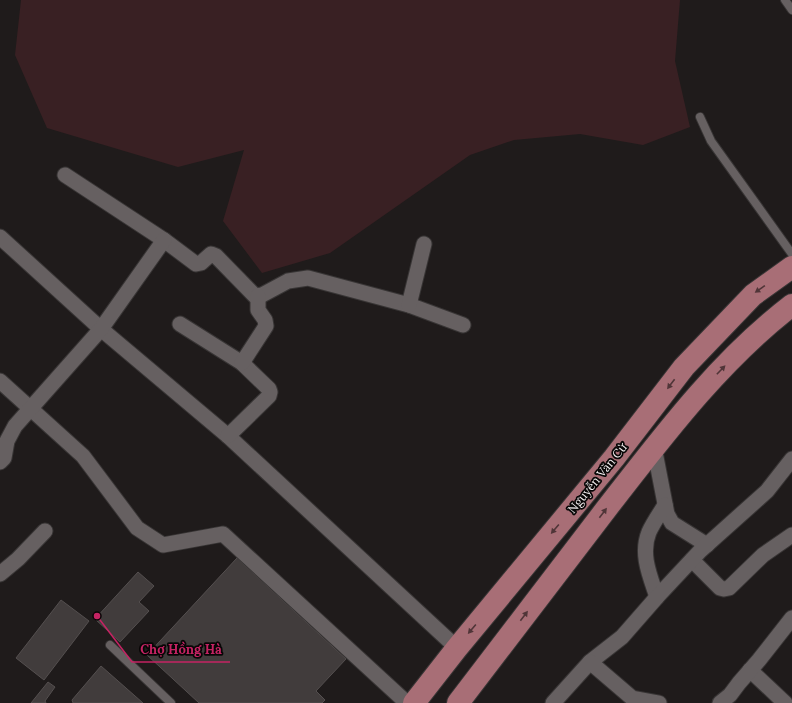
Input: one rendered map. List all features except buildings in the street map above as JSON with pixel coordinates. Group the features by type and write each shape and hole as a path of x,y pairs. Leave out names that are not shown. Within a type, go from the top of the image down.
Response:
{"main road":[{"name":"Nguyễn Văn Cừ","path":"414,703 457,648 614,458 684,367 753,294 792,267"},
{"name":"Nguyễn Văn Cừ","path":"458,703 682,412 742,348 792,305"}],"street":[{"path":"65,175 164,240 196,264 201,263 211,254 216,256 255,296 258,296 288,281 308,278 409,305 463,325"},
{"path":"0,237 101,329 228,436 457,648"},
{"path":"0,462 4,458 7,441 15,426 101,329 164,240"},
{"path":"409,305 424,244"},
{"path":"242,363 266,326 265,320 258,310 258,296"},
{"path":"180,324 242,363 269,389 269,396 228,436"},
{"path":"0,381 83,456 137,528 163,545 223,534 407,703"},
{"path":"654,447 667,514 672,523 707,545"},
{"path":"553,703 590,662 622,637 657,597 707,545 766,491 792,459"},
{"path":"657,597 648,567 645,547 649,531 665,505"},
{"path":"0,574 18,559 45,531"},
{"path":"692,560 720,588 729,588 763,555 792,535"},
{"path":"720,703 730,695 792,618"},
{"path":"590,662 632,698 659,703"},
{"path":"750,670 785,703"}],"lane":[{"path":"785,0 792,10"},
{"path":"700,117 711,141 792,254"},
{"path":"110,645 171,703"}],"shaded area":[{"path":"21,0 680,0 675,61 690,127 643,145 580,134 514,140 470,155 330,253 262,273 223,221 244,150 178,167 47,128 15,55"}],"place":[{"name":"Chợ Hồng Hà","path":"97,616"}]}
